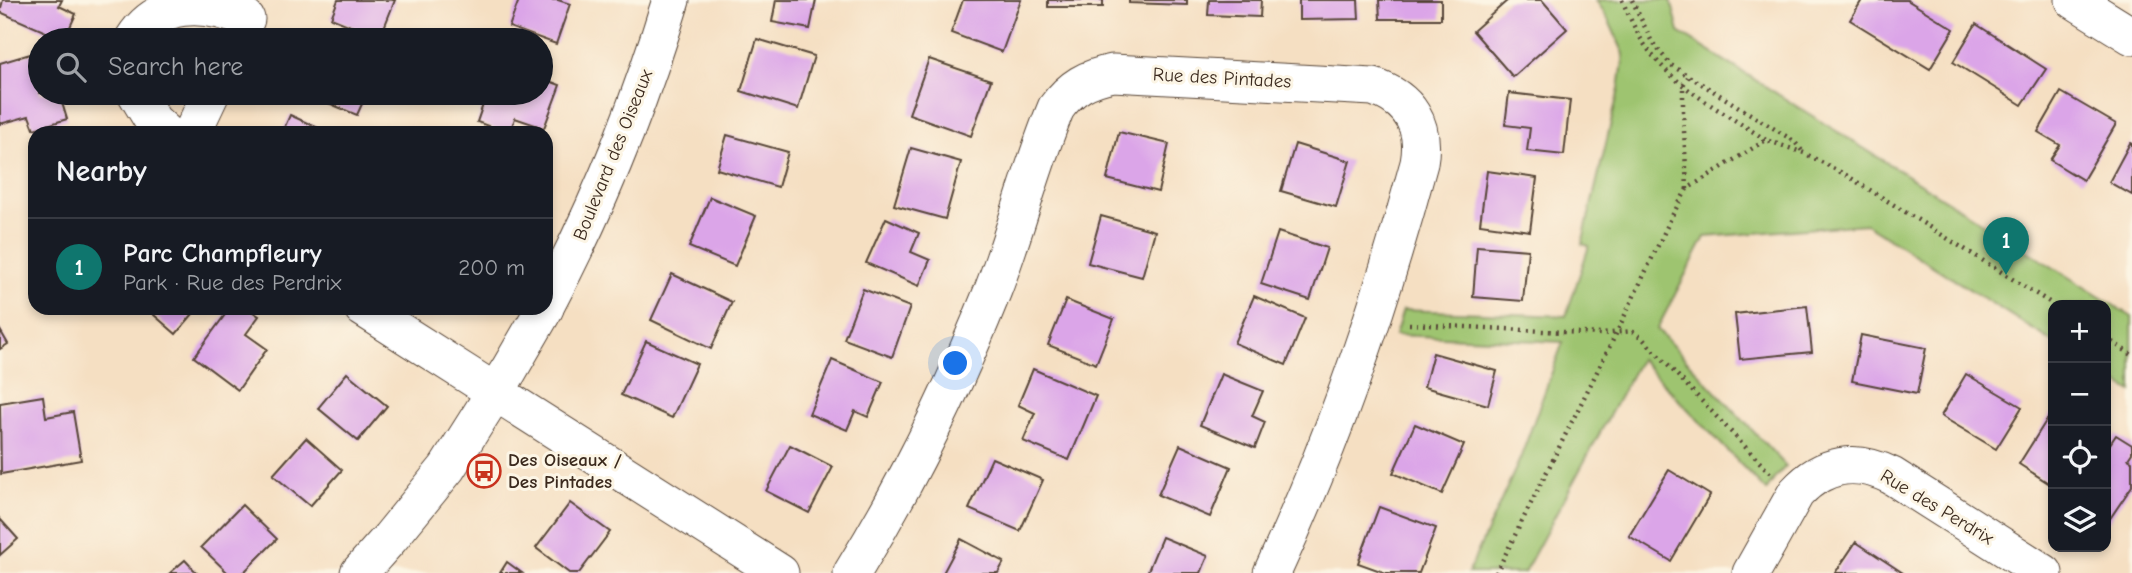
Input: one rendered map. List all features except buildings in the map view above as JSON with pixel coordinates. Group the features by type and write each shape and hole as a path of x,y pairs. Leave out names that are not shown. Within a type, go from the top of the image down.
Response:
{"street":[{"name":"Boulevard des Oiseaux","path":"553,291 622,144 671,0"},
{"path":"2074,0 2132,36"},
{"path":"139,28 149,17 178,3 206,4 246,20"},
{"name":"Rue des Pintades","path":"852,573 912,467 976,329 1006,254 1056,108 1070,91 1080,84 1090,78 1113,73 1373,86 1402,102 1419,130 1419,163 1383,288 1334,430 1272,573"},
{"path":"143,105 158,126"},
{"path":"195,126 205,105"},
{"path":"373,315 779,573"},
{"name":"Boulevard des Oiseaux","path":"359,573 447,468 540,315"},
{"name":"Rue des Perdrix","path":"1751,573 1791,502 1804,485 1824,471 1858,465 1892,476 2044,573"}],"path":[{"path":"1622,0 1651,55 1683,85 1766,140 1804,153 1846,175 2048,301"},
{"path":"1632,0 1657,50 1671,65 1794,141 1804,153"},
{"path":"1687,189 1683,85 1688,77"},
{"path":"1496,573 1616,334 1672,214 1687,189 1766,140"},
{"path":"1399,323 1616,334 1632,331 1642,338 1775,478"},
{"path":"2111,341 2132,355"}],"green space":[{"path":"1596,0 1671,0 1679,32 2105,300 2048,300 2048,339 1866,224 1705,237 1657,329 1786,466 1766,491 1640,359 1524,573 1468,573 1520,459 1563,342 1395,335 1403,310 1566,316 1589,246 1582,244 1619,89 1624,54"},
{"path":"2111,304 2132,317 2132,392 2111,379"}],"place":[{"name":"Parc Champfleury","path":"2006,275"},
{"name":"Des Oiseaux / Des Pintades","path":"484,471"}]}
